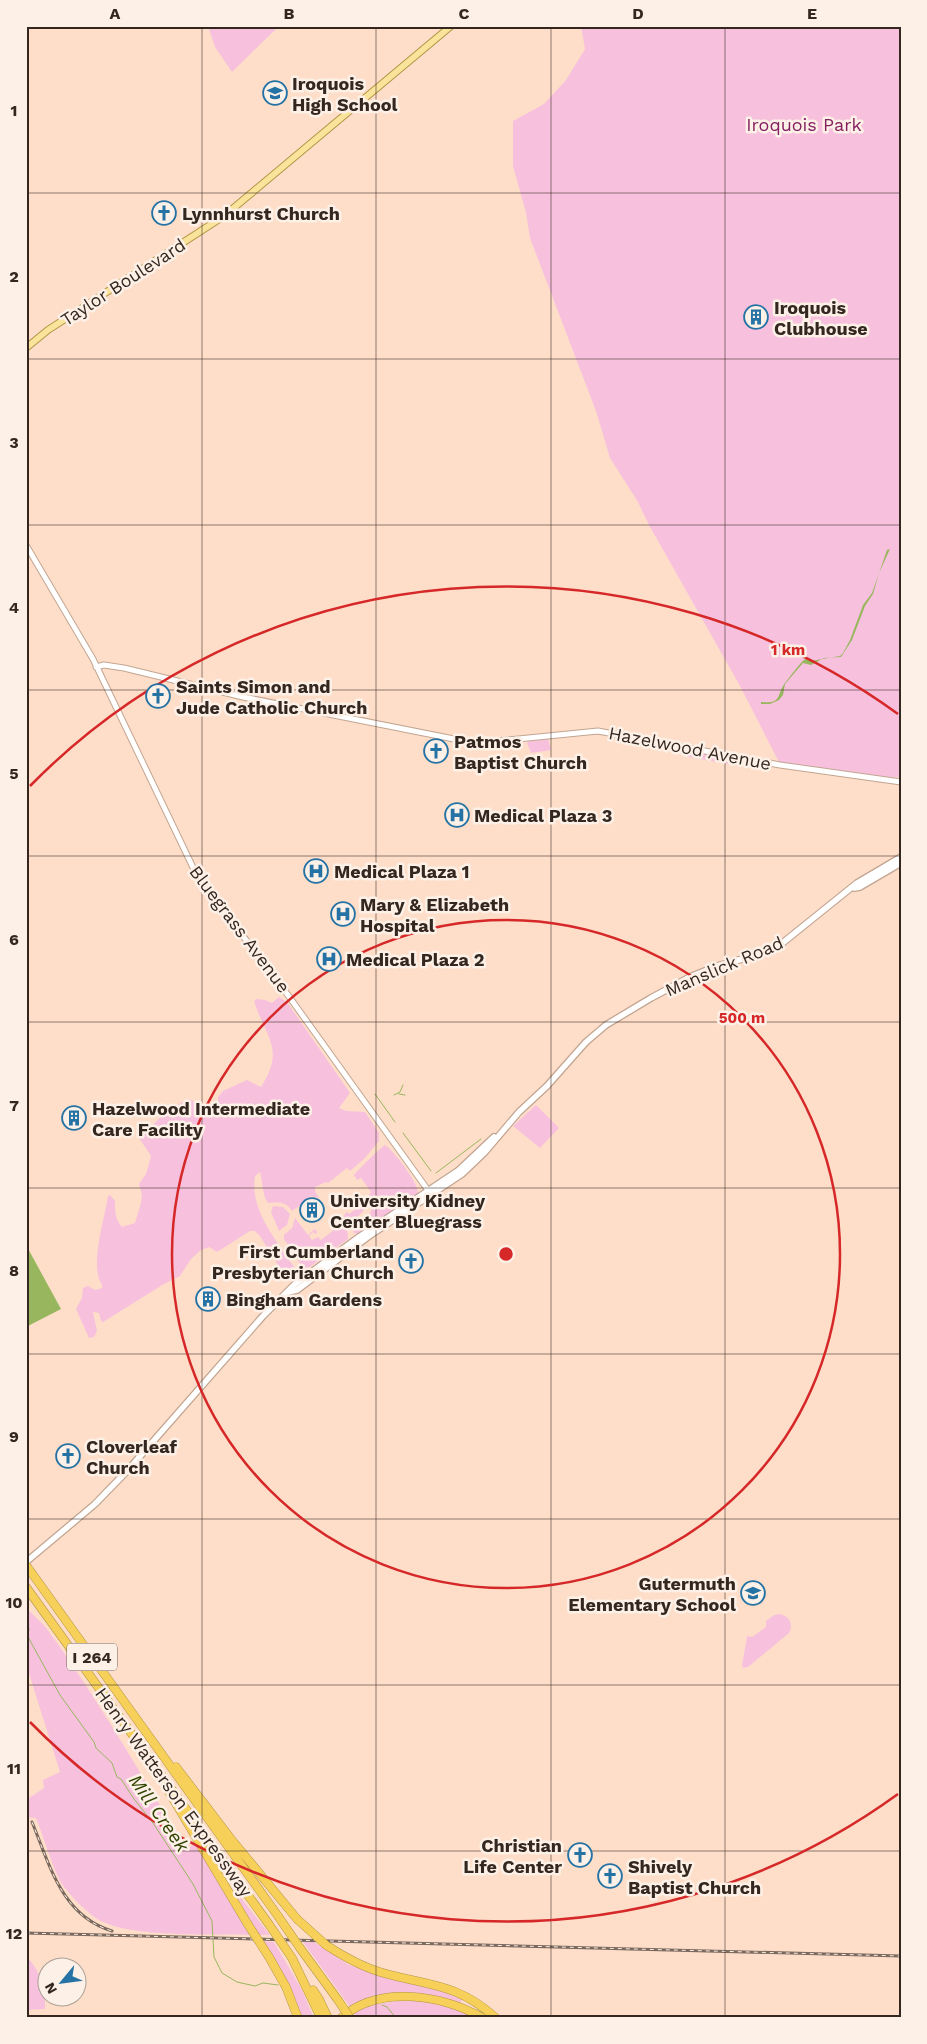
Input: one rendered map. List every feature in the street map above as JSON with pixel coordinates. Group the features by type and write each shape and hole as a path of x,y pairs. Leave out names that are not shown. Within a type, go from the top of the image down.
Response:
{"highway":[{"name":"Henry Watterson Expressway","path":"26,1564 157,1748"},
{"name":"Henry Watterson Expressway","path":"26,1587 268,1923 319,1999 325,2015"},
{"name":"I 264","path":"157,1748 350,2018"},
{"path":"157,1748 180,1771 231,1839 297,1919 326,1945 363,1966 380,1972 434,1983 458,1992 496,2018"},
{"path":"157,1768 171,1796 286,1987 298,2018"},
{"path":"341,2018 355,2007 370,2002 409,1997 454,2005 482,2018"}],"main road":[{"name":"Taylor Boulevard","path":"26,348 48,330 224,216 451,26"},
{"name":"Manslick Road","path":"26,1564 95,1504 129,1469 262,1316 294,1285 359,1237 430,1193 459,1170 509,1124 586,1042 606,1025 690,977 717,966 760,954 780,945 852,888 901,857"},
{"name":"Manslick Road","path":"852,888 860,886 901,864"}],"street":[{"name":"Bluegrass Avenue","path":"26,545 96,666 199,880 275,977 430,1193"},
{"name":"Hazelwood Avenue","path":"96,666 104,665 124,668 243,697 469,742 488,742 598,731 782,766 901,782"}],"green space":[{"path":"208,26 279,26 232,72 215,47"},
{"name":"Iroquois Park","path":"581,26 901,26 901,777 885,778 781,766 740,686 649,525 638,502 610,458 596,411 530,238 526,213 513,166 513,121 544,104 566,80 585,49"},
{"path":"548,739 551,750 531,753 527,743 529,741"},
{"path":"686,751 742,761 743,763 739,766 689,757 684,755"},
{"path":"279,997 287,1002 350,1093 339,1108 346,1111 365,1112 379,1133 379,1141 364,1159 350,1171 347,1168 328,1183 326,1182 315,1187 319,1198 310,1196 309,1199 292,1211 284,1204 278,1202 268,1203 260,1172 255,1176 254,1190 262,1216 299,1275 299,1279 294,1283 286,1278 260,1236 255,1231 250,1231 217,1252 209,1247 201,1250 191,1259 180,1276 103,1322 99,1313 93,1312 97,1331 94,1337 89,1338 76,1309 82,1298 83,1288 88,1286 95,1290 102,1288 98,1277 97,1254 108,1196 110,1195 115,1201 115,1212 122,1227 135,1223 142,1195 139,1184 146,1174 151,1156 139,1138 168,1110 188,1099 192,1100 204,1112 210,1114 218,1110 218,1097 223,1091 247,1080 261,1087 268,1074 273,1052 268,1034 254,1001 257,999 272,1003"},
{"path":"536,1105 559,1128 540,1148 513,1126"},
{"path":"385,1145 405,1168 415,1183 418,1193 359,1234 354,1233 353,1229 370,1213 374,1205 369,1195 371,1192 361,1178 357,1180 354,1175"},
{"path":"365,1197 368,1206 347,1228 348,1239 307,1269 303,1268 284,1239 284,1235 292,1228 295,1218 308,1235 315,1229 316,1234 313,1232 309,1236 312,1240 318,1237 321,1240 339,1226 338,1223 347,1212 349,1214 365,1202 363,1199"},
{"path":"273,1206 283,1207 290,1214 287,1225 279,1231 271,1212"},
{"path":"26,1607 47,1629 84,1682 186,1848 196,1844 251,1935 172,1934 131,1930 113,1926 99,1920 88,1912 71,1896 62,1884 36,1818 26,1817 26,1800 44,1788 43,1780 60,1772 26,1664"},
{"path":"780,1614 790,1621 789,1633 748,1667 743,1668 747,1637 752,1637 766,1627 766,1621 774,1615"},
{"path":"231,1885 270,1935 258,1935"},
{"path":"262,1941 274,1942 302,1990 314,2018 301,2018"},
{"path":"303,1942 314,1942 349,1965 405,1982 435,1988 462,2000 460,2003 433,1997 404,1994 376,1997 350,2007"},
{"path":"26,1956 38,1972 38,2006 45,2006 45,2009 26,2010"},
{"path":"407,2000 439,2003 478,2018 357,2018 353,2012 370,2005"}],"shaded area":[{"path":"890,549 879,573 873,594 865,606 852,640 841,657 831,658 840,656 843,653 863,605 872,593 887,550"},
{"path":"805,659 811,661 822,659 811,665 803,663 785,684 783,695 779,700 770,704 761,704 761,702 773,702 778,698 782,687"},
{"path":"26,1245 61,1309 26,1327"}],"waterway":[{"path":"394,1095 400,1092 403,1085"},
{"path":"375,1094 395,1122"},
{"path":"399,1094 405,1095"},
{"path":"403,1133 431,1171"},
{"path":"436,1173 481,1139"},
{"name":"Mill Creek","path":"26,1625 29,1628 28,1637 60,1695 94,1742 96,1748 112,1763 117,1777 121,1779 153,1823 193,1884 212,1921 214,1957 222,1973 237,1982 255,1986 263,1983 278,1985"},
{"name":"Mill Creek","path":"382,2005 387,2007 396,2018"}],"railway":[{"path":"32,1822 52,1872 69,1902 95,1924 112,1931"},
{"path":"26,1933 901,1956"}],"place":[{"name":"Iroquois High School","path":"275,93"},
{"name":"Lynnhurst Church","path":"164,213"},
{"name":"Iroquois Clubhouse","path":"756,317"},
{"name":"Saints Simon and Jude Catholic Church","path":"158,696"},
{"name":"Patmos Baptist Church","path":"436,751"},
{"name":"Medical Plaza 3","path":"457,815"},
{"name":"Medical Plaza 1","path":"316,871"},
{"name":"Mary & Elizabeth Hospital","path":"343,914"},
{"name":"Medical Plaza 2","path":"329,959"},
{"name":"Hazelwood Intermediate Care Facility","path":"74,1118"},
{"name":"University Kidney Center Bluegrass","path":"312,1210"},
{"name":"First Cumberland Presbyterian Church","path":"411,1261"},
{"name":"Bingham Gardens","path":"208,1299"},
{"name":"Cloverleaf Church","path":"68,1456"},
{"name":"Gutermuth Elementary School","path":"753,1593"},
{"name":"Christian Life Center","path":"580,1855"},
{"name":"Shively Baptist Church","path":"610,1876"}]}
